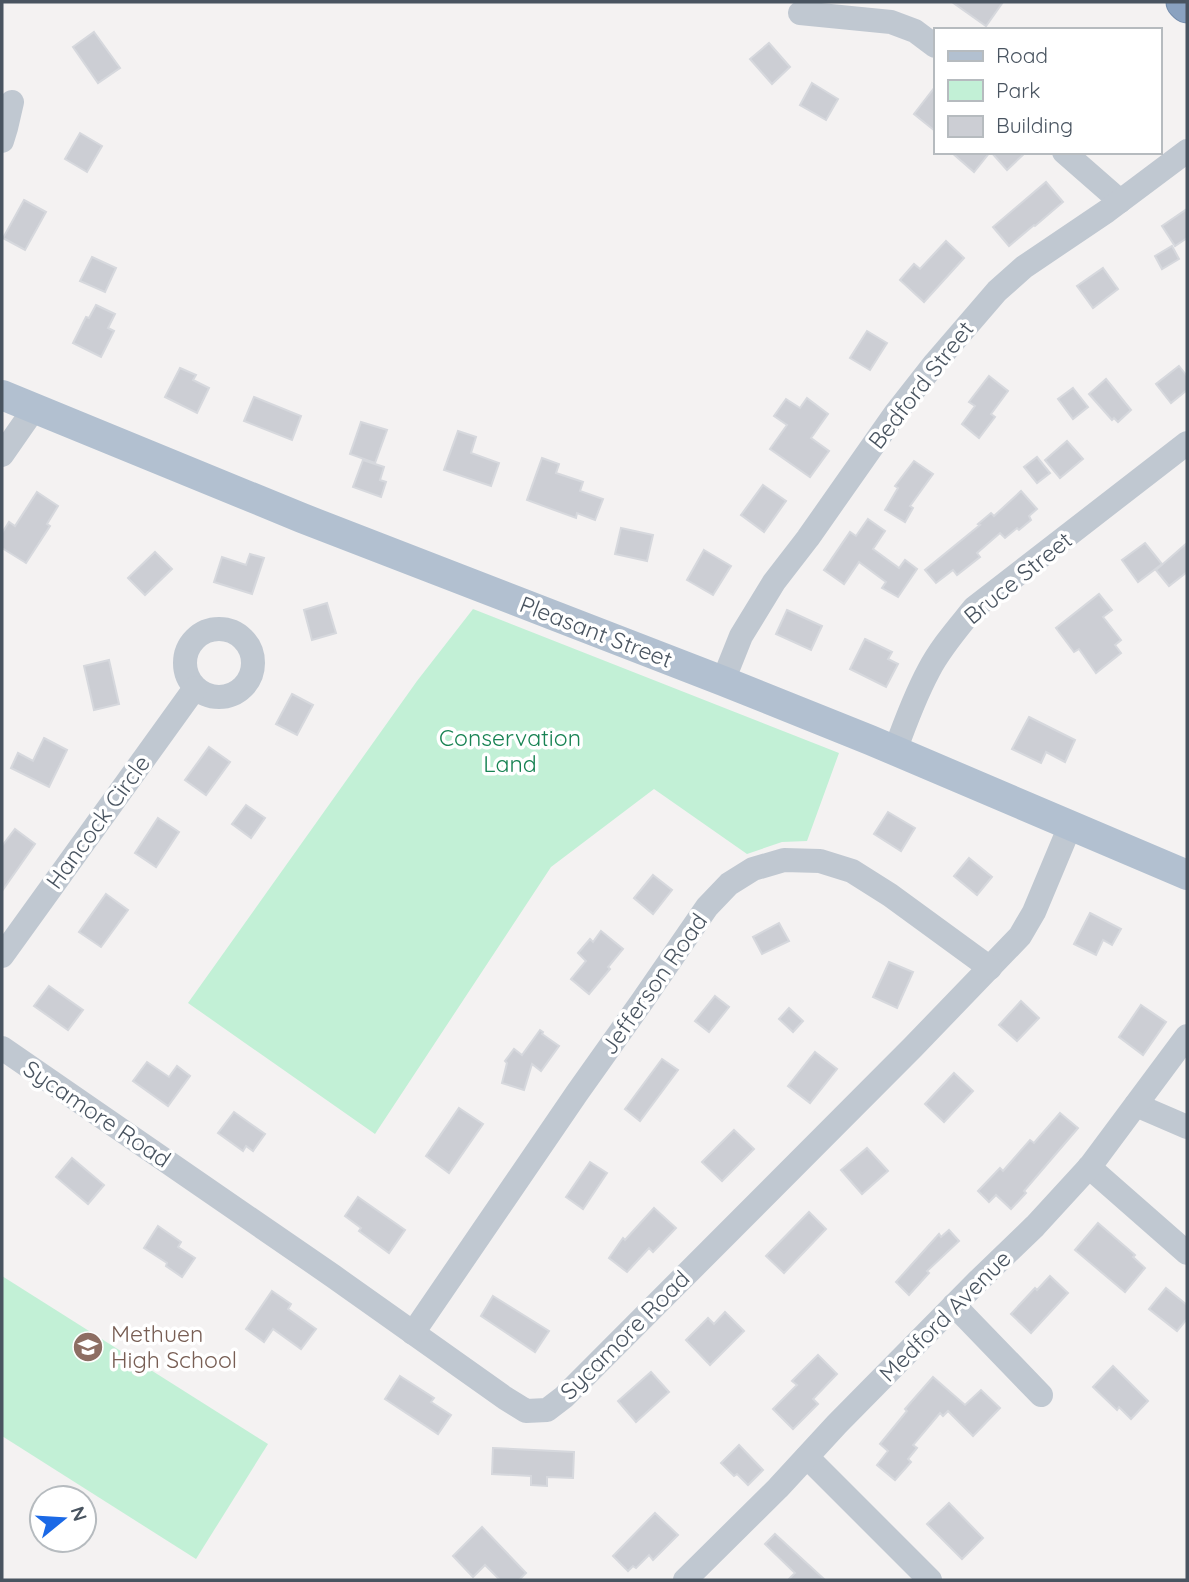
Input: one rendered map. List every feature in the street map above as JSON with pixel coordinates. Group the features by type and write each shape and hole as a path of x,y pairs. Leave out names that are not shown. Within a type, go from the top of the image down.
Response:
{"main road":[{"name":"Pleasant Street","path":"2,395 314,523 723,681 1187,875"}],"street":[{"path":"800,13 891,22 915,31 934,45"},
{"path":"2,141 12,102"},
{"name":"Bedford Street","path":"723,681 741,636 774,582 934,363 997,291 1032,261 1120,201 1187,150"},
{"path":"1066,154 1120,201"},
{"path":"2,454 34,409"},
{"name":"Bruce Street","path":"895,751 930,668 974,608 1187,443"},
{"name":"Hancock Circle","path":"2,956 195,688"},
{"name":"Sycamore Road","path":"2,1048 526,1411 547,1410 564,1397 1020,936 1034,912 1070,826"},
{"name":"Jefferson Road","path":"412,1333 706,907 729,884 754,869 784,859 820,861 852,871 890,895 990,968"},
{"name":"Medford Avenue","path":"685,1580 1035,1226 1089,1167 1187,1036"},
{"path":"1136,1105 1187,1127"},
{"path":"1089,1167 1187,1253"},
{"path":"954,1305 1041,1395"},
{"path":"807,1457 930,1580"}],"green space":[{"name":"Conservation Land","path":"473,609 839,753 807,841 782,842 747,854 654,789 551,867 375,1134 188,1003 417,681"},
{"path":"2,1276 268,1444 196,1559 98,1497 98,1484 78,1484 2,1436"}],"building":[{"path":"952,2 1003,2 986,26"},
{"path":"94,32 120,68 98,83 73,47"},
{"path":"769,43 790,67 772,84 750,59"},
{"path":"812,83 838,99 826,120 800,105"},
{"path":"934,88 934,130 914,114"},
{"path":"80,133 102,146 87,172 65,159"},
{"path":"953,154 988,154 974,172"},
{"path":"993,154 1024,154 1007,170"},
{"path":"1046,182 1063,202 1009,246 993,227"},
{"path":"24,200 46,212 25,250 3,238"},
{"path":"1187,209 1187,238 1175,246 1162,226"},
{"path":"946,241 964,258 924,302 900,280 914,264 920,269"},
{"path":"1172,246 1179,259 1162,269 1155,256"},
{"path":"92,257 116,268 105,292 80,281"},
{"path":"1103,268 1118,289 1093,308 1077,286"},
{"path":"96,305 115,314 108,328 114,331 101,357 73,343 86,317 89,318"},
{"path":"867,331 887,343 870,370 850,358"},
{"path":"1179,366 1187,376 1187,390 1171,403 1156,384"},
{"path":"180,368 196,375 193,380 209,388 197,413 165,397"},
{"path":"989,376 1008,391 991,414 995,417 979,438 962,424 975,406 969,402"},
{"path":"1106,379 1131,410 1118,422 1114,418 1112,420 1089,394"},
{"path":"1073,388 1088,407 1073,419 1058,399"},
{"path":"254,397 301,416 292,440 244,421"},
{"path":"807,398 828,414 811,438 829,451 810,477 770,449 787,425 774,416 786,399 800,408"},
{"path":"361,422 387,430 375,463 350,454"},
{"path":"458,431 476,437 471,453 499,463 491,486 444,470"},
{"path":"1067,441 1083,459 1060,478 1045,460"},
{"path":"1037,457 1050,473 1037,483 1024,467"},
{"path":"542,458 559,464 556,473 583,482 580,491 603,499 595,520 577,513 576,518 527,500"},
{"path":"363,460 384,467 380,480 386,482 381,497 353,487"},
{"path":"914,461 933,474 910,506 913,508 905,522 885,510 898,488 895,486"},
{"path":"763,485 786,501 764,532 741,515"},
{"path":"1021,491 1037,509 1029,516 1031,520 1005,538 1000,533 977,553 980,557 957,575 953,570 936,583 925,570 991,513 994,516"},
{"path":"37,492 58,506 47,524 50,526 26,563 2,548 2,533 9,522 15,526"},
{"path":"868,519 885,531 873,549 899,568 905,560 917,569 898,597 882,588 886,582 859,562 844,584 824,570 850,532 856,536"},
{"path":"621,528 653,535 647,561 615,554"},
{"path":"1145,543 1162,564 1138,582 1122,560"},
{"path":"1187,543 1187,572 1169,586 1156,570"},
{"path":"704,550 731,566 713,595 687,580"},
{"path":"155,552 172,569 145,595 128,578"},
{"path":"250,554 264,558 252,594 214,582 222,557 246,565"},
{"path":"1099,594 1112,610 1103,617 1121,640 1115,645 1121,653 1096,673 1079,649 1074,652 1056,628"},
{"path":"327,603 336,633 312,640 304,610"},
{"path":"787,610 822,626 811,650 776,634"},
{"path":"865,639 892,652 888,659 898,664 886,687 850,669"},
{"path":"109,660 119,704 94,710 84,666"},
{"path":"292,694 313,705 297,735 276,724"},
{"path":"1029,717 1075,740 1065,762 1046,752 1041,763 1012,749"},
{"path":"44,738 67,750 49,787 11,768 18,753 33,761"},
{"path":"209,747 230,762 206,795 185,780"},
{"path":"246,805 265,818 251,838 232,824"},
{"path":"888,812 915,828 901,851 874,834"},
{"path":"158,818 179,832 156,867 135,853"},
{"path":"15,829 35,844 2,891 2,846"},
{"path":"969,858 992,877 977,895 954,876"},
{"path":"653,875 672,890 653,914 634,898"},
{"path":"106,894 128,910 101,947 79,932"},
{"path":"1090,913 1121,929 1112,945 1103,940 1096,955 1074,944"},
{"path":"779,923 789,941 762,954 753,937"},
{"path":"601,931 623,949 589,994 571,979 586,961 578,953 590,939 593,942"},
{"path":"889,962 913,972 897,1008 873,997"},
{"path":"49,986 83,1010 68,1030 34,1006"},
{"path":"715,996 729,1007 709,1032 695,1021"},
{"path":"1021,1001 1039,1018 1017,1041 999,1025"},
{"path":"1141,1005 1166,1022 1143,1055 1119,1037"},
{"path":"789,1008 803,1021 793,1032 779,1019"},
{"path":"540,1030 559,1046 541,1071 532,1064 524,1090 502,1083 507,1063 505,1061 514,1049 522,1055"},
{"path":"815,1052 837,1069 810,1103 788,1086"},
{"path":"662,1059 678,1070 640,1121 625,1109"},
{"path":"147,1062 169,1077 177,1066 190,1076 168,1106 133,1081"},
{"path":"954,1073 973,1091 944,1122 925,1104"},
{"path":"459,1108 483,1124 449,1173 426,1156"},
{"path":"234,1112 265,1134 253,1151 246,1146 243,1151 218,1133"},
{"path":"1060,1113 1078,1128 1011,1209 996,1195 989,1202 978,1191 1000,1168 1003,1171 1030,1140 1034,1143"},
{"path":"734,1130 754,1149 722,1181 702,1162"},
{"path":"867,1148 888,1171 862,1194 841,1170"},
{"path":"72,1158 104,1185 88,1204 56,1177"},
{"path":"590,1162 607,1173 583,1209 566,1197"},
{"path":"358,1197 405,1230 389,1253 359,1231 361,1228 345,1216"},
{"path":"654,1208 676,1228 653,1252 649,1248 627,1272 609,1258 623,1238 625,1240"},
{"path":"809,1212 826,1229 784,1273 766,1256"},
{"path":"1098,1223 1135,1255 1133,1257 1145,1268 1125,1292 1075,1250"},
{"path":"158,1226 181,1242 178,1247 195,1258 182,1277 144,1248"},
{"path":"949,1230 959,1241 927,1271 929,1273 909,1295 896,1282 939,1234 941,1237"},
{"path":"1050,1276 1068,1293 1031,1333 1011,1314"},
{"path":"1166,1288 1187,1305 1187,1319 1177,1331 1149,1309"},
{"path":"272,1291 291,1304 288,1309 316,1329 301,1349 273,1329 264,1342 246,1329"},
{"path":"493,1296 549,1331 535,1352 481,1316"},
{"path":"725,1312 744,1331 710,1365 686,1340 708,1318 714,1324"},
{"path":"818,1355 837,1374 813,1399 818,1404 793,1429 773,1409 797,1385 792,1381"},
{"path":"1113,1366 1148,1401 1131,1419 1119,1407 1117,1410 1093,1387"},
{"path":"651,1372 669,1392 636,1422 618,1401"},
{"path":"400,1376 434,1398 431,1402 451,1415 438,1434 385,1399"},
{"path":"933,1377 965,1405 981,1390 1000,1408 973,1436 948,1411 943,1416 940,1413 913,1445 917,1448 908,1459 911,1462 895,1480 877,1465 888,1451 880,1444 907,1411 905,1409"},
{"path":"739,1445 763,1470 748,1485 721,1463"},
{"path":"493,1448 574,1452 573,1478 547,1477 547,1486 531,1485 531,1476 492,1474"},
{"path":"949,1503 983,1538 962,1559 927,1524"},
{"path":"655,1513 678,1535 653,1560 649,1555 636,1568 633,1566 628,1571 613,1556"},
{"path":"482,1527 526,1573 519,1580 500,1580 485,1565 473,1577 453,1556"},
{"path":"775,1534 825,1580 788,1580 795,1573 765,1544"}],"place":[{"name":"Methuen High School","path":"88,1347"}]}
